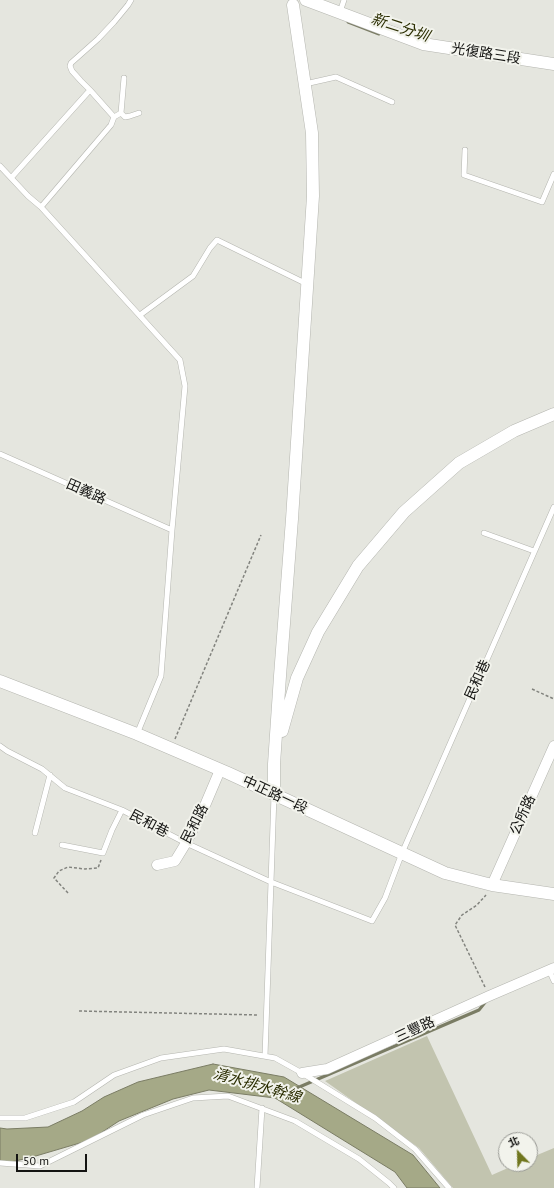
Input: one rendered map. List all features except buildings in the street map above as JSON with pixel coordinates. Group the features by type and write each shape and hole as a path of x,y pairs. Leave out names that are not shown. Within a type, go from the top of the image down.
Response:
{"street":[{"name":"光復路三段","path":"306,0 423,44 554,64"},
{"path":"274,794 274,764 313,196 312,133 293,3"},
{"path":"274,764 297,678 318,632 358,566 404,512 459,463 514,431 554,414"},
{"path":"280,676 284,680 288,681 297,678"},
{"name":"中正路一段","path":"0,681 172,749 274,794 445,873 492,885 554,894"},
{"name":"公所路","path":"492,885 554,746"},
{"name":"民和路","path":"157,865 175,860 186,843 206,803 220,770"},
{"name":"三豐路","path":"306,1075 327,1069 552,969"}],"lane":[{"path":"114,117 81,81 70,66 71,62 98,39 131,0"},
{"path":"340,13 344,0"},
{"path":"305,84 336,77 392,102"},
{"path":"121,113 124,78"},
{"path":"11,178 90,90"},
{"path":"121,113 125,117 138,113"},
{"path":"41,207 111,125 114,117 121,113"},
{"path":"465,150 464,175 542,202 554,174"},
{"path":"0,166 28,196 41,207 180,360 185,386 161,676 137,734"},
{"path":"140,315 193,276 210,248 217,240 308,285"},
{"name":"田義路","path":"0,454 172,530"},
{"name":"民和巷","path":"0,746 42,769 65,788 122,810 186,843 270,882 372,921 384,898 402,853 554,508"},
{"path":"484,532 534,551"},
{"path":"35,833 50,776"},
{"path":"265,1056 274,794"},
{"path":"62,845 103,853 122,810"},
{"path":"552,969 554,981"},
{"path":"0,1118 25,1118 74,1102 114,1075 161,1058 224,1049 275,1058 319,1083 374,1118 415,1149 449,1188"},
{"path":"0,1163 40,1166 143,1115 193,1098 228,1096 295,1121 359,1159 394,1188"},
{"path":"257,1188 262,1108"}],"path":[{"path":"172,749 261,535"},
{"path":"532,689 554,699"},
{"path":"68,893 54,878 59,871 68,868 98,868 103,853"},
{"path":"492,885 477,905 462,915 455,925 492,995"},
{"path":"79,1011 267,1015"}],"shaded area":[{"path":"427,1036 492,1175 499,1172 538,1172 538,1155 554,1148 554,1188 453,1188 419,1148 325,1081"}],"water":[{"name":"清水排水幹線","path":"213,1064 284,1077 413,1155 440,1188 407,1188 395,1172 275,1098 209,1090 173,1099 119,1121 90,1140 29,1158 0,1163 0,1128 48,1127 82,1111 104,1097 138,1082"}],"waterway":[{"name":"新二分圳","path":"348,22 379,34"},
{"name":"清水排水幹線","path":"297,1088 479,1010 487,1000"}]}
